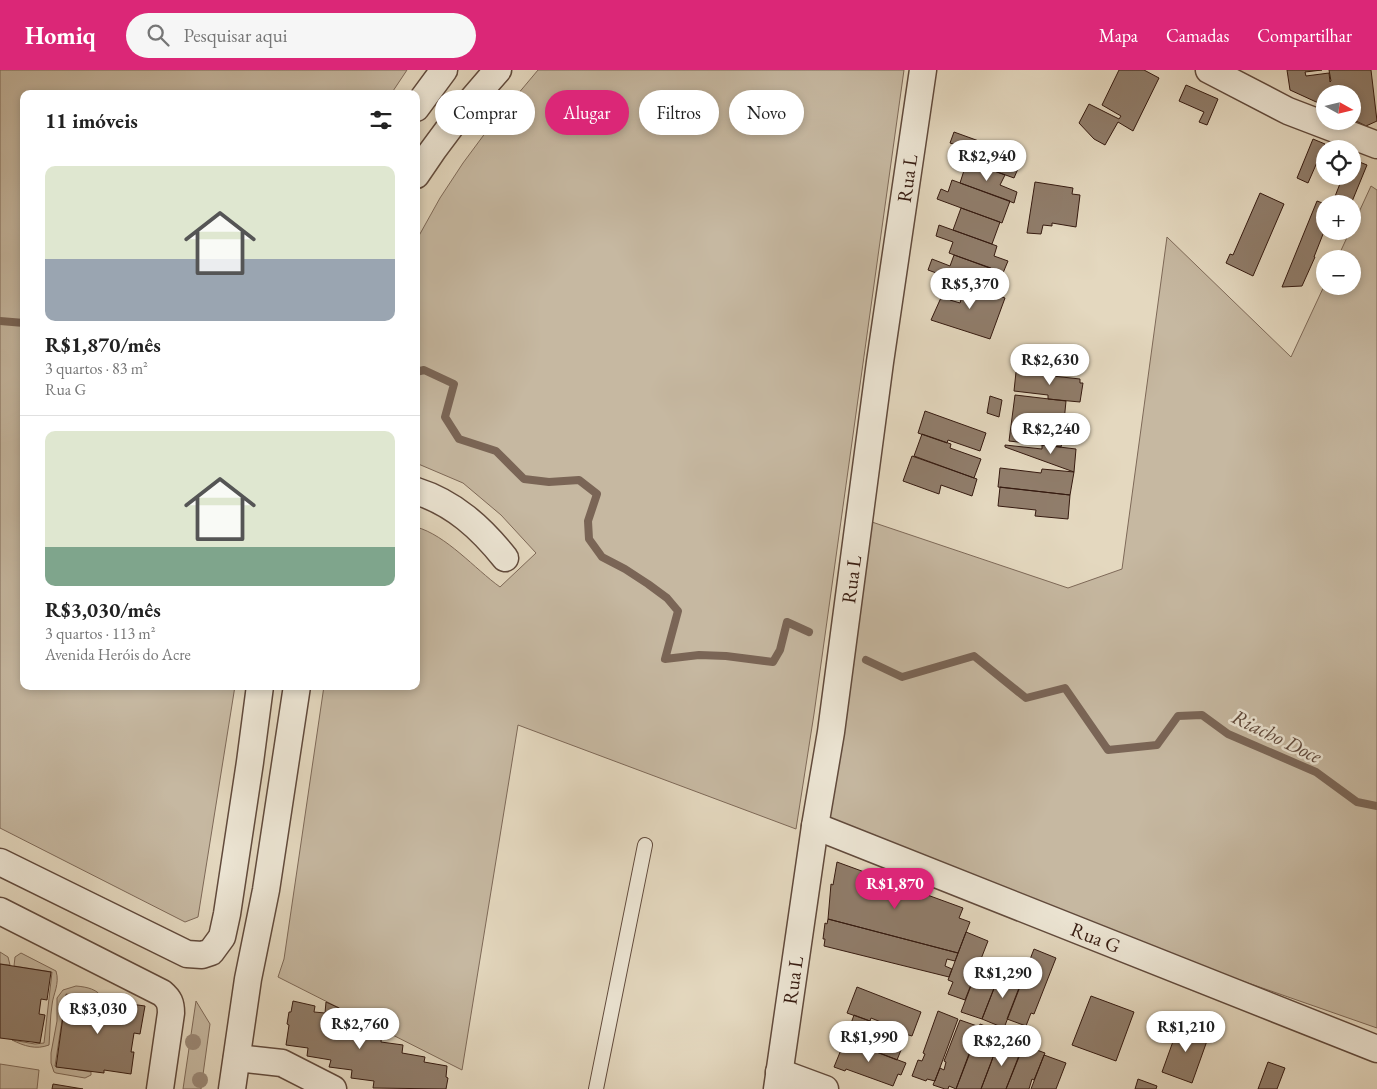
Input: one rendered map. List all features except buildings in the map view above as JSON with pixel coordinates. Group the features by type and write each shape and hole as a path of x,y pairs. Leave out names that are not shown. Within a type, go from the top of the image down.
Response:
{"street":[{"path":"420,103 444,70"},
{"path":"420,169 446,133 498,70"},
{"name":"Rua L","path":"778,1080 815,826 831,732 880,362 923,70"},
{"path":"1209,70 1288,111 1377,144"},
{"path":"420,493 442,502 460,513 490,540 505,558"},
{"path":"0,862 187,954 202,955 211,952 222,937 227,914 259,690"},
{"path":"232,1089 248,979 267,881 296,690"},
{"name":"Rua G","path":"815,826 1377,1048"},
{"path":"0,911 162,993 167,998 171,1004 171,1013 160,1089"},
{"path":"237,1058 282,1063 333,1089"},
{"path":"778,1080 825,1089"}],"lane":[{"path":"596,1089 645,845"}],"shaded area":[{"path":"0,70 407,70 394,90 20,90 20,690 234,690 198,917 185,922 0,828"},
{"path":"538,70 904,70 814,714 796,829 518,725 462,1070 278,977 284,959 323,690 420,690 420,528 438,537 460,553 500,587 536,553 501,515 463,483 420,465 420,234 463,163 484,135 535,135 535,90 521,90"},
{"path":"1371,186 1377,190 1377,1028 821,834 863,519 1068,588 1122,569 1167,237 1291,357 1320,295 1361,295 1361,250 1341,250 1346,240 1361,240 1361,208"},
{"path":"0,952 8,957 10,965 0,964"},
{"path":"21,953 56,971 57,980 51,1010 49,1045 30,1047 12,1040 35,1044 44,1043 52,972 14,966 15,957"},
{"path":"76,986 95,991 103,999 66,994 55,1066 91,1072 91,1075 85,1078 56,1073 51,1063 57,1021 57,998 63,990"},
{"path":"196,1001 210,1024 201,1089 183,1089"},
{"path":"0,1064 39,1070 37,1089 0,1089"}],"waterway":[{"name":"Riacho Doce","path":"0,321 20,323"},
{"name":"Riacho Doce","path":"420,371 424,370 454,384 445,417 459,439 496,451 524,479 549,482 579,480 597,494 588,521 589,539 602,557 648,584 667,598 678,611 665,659 699,655 726,656 773,662 780,650 787,622 809,632"},
{"name":"Riacho Doce","path":"866,660 902,677 974,656 1026,698 1065,688 1108,750 1157,745 1178,716 1202,715 1228,734 1316,772 1357,802 1377,806"}]}
